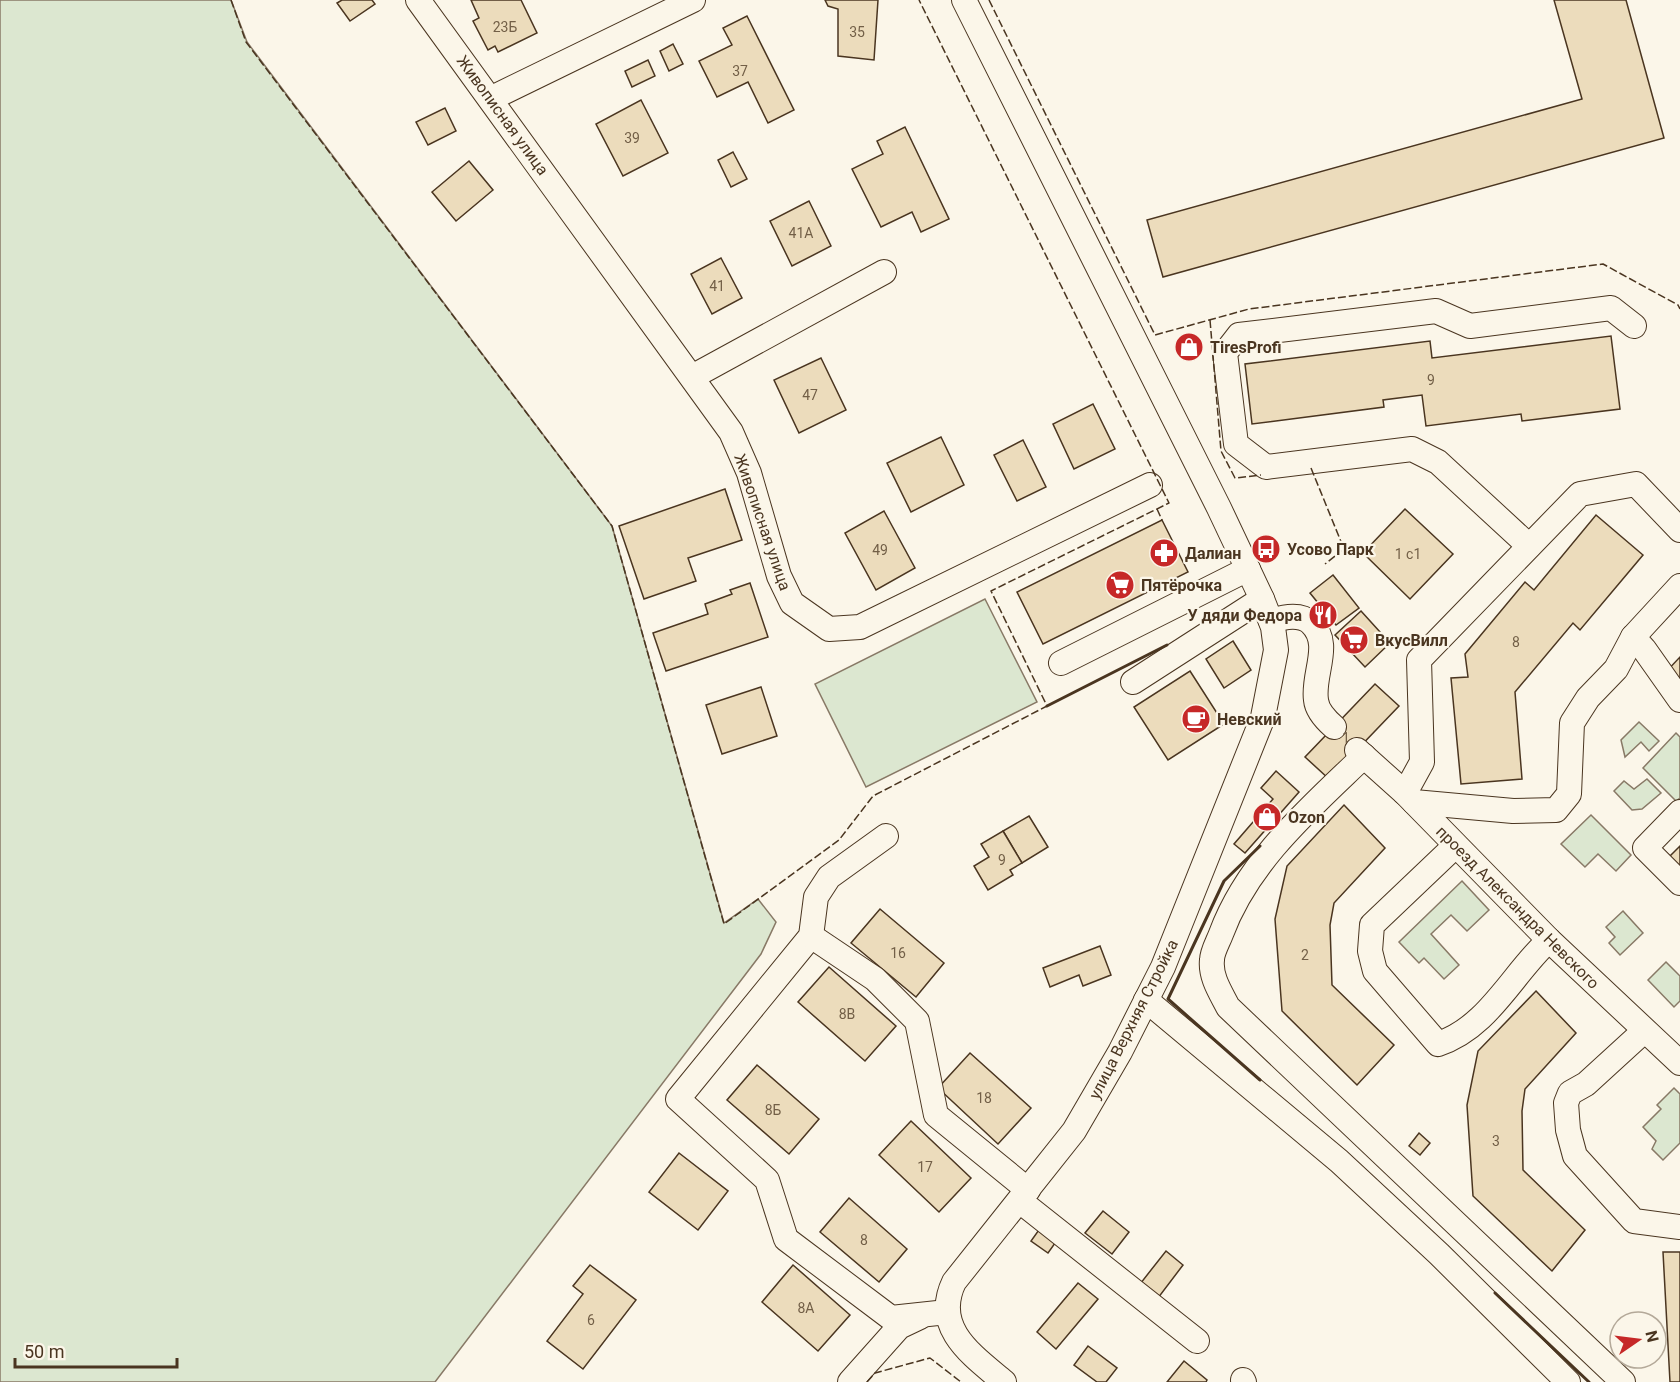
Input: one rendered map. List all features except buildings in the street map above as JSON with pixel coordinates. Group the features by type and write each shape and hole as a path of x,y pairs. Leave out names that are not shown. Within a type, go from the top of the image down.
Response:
{"street":[{"name":"Живописная улица","path":"418,0 492,98 730,432 749,473 779,576 792,603 829,629 861,627 1150,485"},
{"path":"492,98 693,0"},
{"name":"улица Верхняя Стройка","path":"936,1313 954,1282 1074,1131 1163,967 1263,717 1276,650 1271,621 1219,508 964,0"},
{"path":"692,377 884,272"},
{"path":"1529,546 1438,462 1412,449 1266,467 1236,444 1225,353 1239,336 1436,311 1470,326 1611,308 1634,326"},
{"path":"1680,530 1636,484 1580,494 1419,660 1422,762 1410,797 1513,810 1556,810 1569,794 1572,723 1588,698 1616,669 1633,637 1680,586"},
{"path":"1061,663 1248,569"},
{"path":"1133,682 1262,599"},
{"path":"1271,621 1295,616 1307,619 1316,628 1321,639 1322,654 1315,685 1316,703 1324,718 1334,727"},
{"path":"1633,637 1680,700"},
{"name":"проезд Александра Невского","path":"1623,1382 1228,1007 1214,981 1212,960 1226,919 1250,876 1361,753 1410,797 1455,846 1549,940 1680,1064"},
{"path":"1680,812 1644,848 1680,883"},
{"path":"886,836 829,877 816,897 811,936 678,1099 767,1180 786,1239 891,1318 936,1313"},
{"path":"1455,846 1372,925 1370,951 1375,971 1438,1044 1458,1038 1482,1017 1534,953 1549,940"},
{"path":"811,936 875,979 917,1021 936,1115 1024,1195 1197,1341"},
{"path":"1146,1000 1339,1161 1439,1254 1568,1382"},
{"path":"1644,1031 1586,1084 1570,1093 1566,1103 1568,1130 1575,1156 1634,1221 1680,1227"},
{"path":"850,1382 900,1327 936,1313"},
{"path":"936,1313 959,1341 1004,1382"}],"green space":[{"path":"0,0 231,0 247,42 612,526 724,923 758,899 776,922 761,954 435,1382 0,1382"},
{"path":"985,599 1037,702 866,787 815,684"},
{"path":"1639,722 1659,741 1649,751 1641,742 1625,757 1621,740"},
{"path":"1676,733 1680,737 1680,798 1676,801 1643,768"},
{"path":"1647,779 1661,793 1642,809 1632,810 1614,791 1624,781 1634,789"},
{"path":"1591,815 1631,855 1616,871 1598,854 1585,867 1561,844"},
{"path":"1462,881 1489,910 1467,931 1451,915 1431,934 1459,965 1444,979 1424,958 1419,963 1399,942"},
{"path":"1623,911 1643,933 1620,955 1609,943 1615,937 1606,927"},
{"path":"1666,962 1680,976 1680,1001 1674,1007 1648,980"},
{"path":"1674,1088 1680,1094 1680,1143 1663,1160 1652,1149 1656,1141 1643,1127 1661,1109 1657,1105"}],"fence":[{"path":"231,0 246,42 612,526 724,924 839,840 873,796 1047,706 991,591 1169,503 919,0"},
{"path":"989,0 1155,335 1249,309 1603,264 1678,305 1680,309"},
{"path":"1210,320 1221,451 1235,478 1261,475"},
{"path":"1311,468 1344,549 1325,564"},
{"path":"1157,509 1162,520"},
{"path":"867,1382 875,1373 930,1358 961,1382"}],"wall":[{"path":"1047,706 1167,645"},
{"path":"1260,846 1224,881 1168,999 1260,1080"},
{"path":"1495,1293 1589,1382"}],"place":[{"name":"TiresProfi","path":"1189,347"},
{"name":"Усово Парк","path":"1266,549"},
{"name":"Далиан","path":"1164,553"},
{"name":"Пятёрочка","path":"1120,585"},
{"name":"У дяди Федора","path":"1323,615"},
{"name":"ВкусВилл","path":"1354,640"},
{"name":"Невский","path":"1196,719"},
{"name":"Ozon","path":"1267,817"}]}
